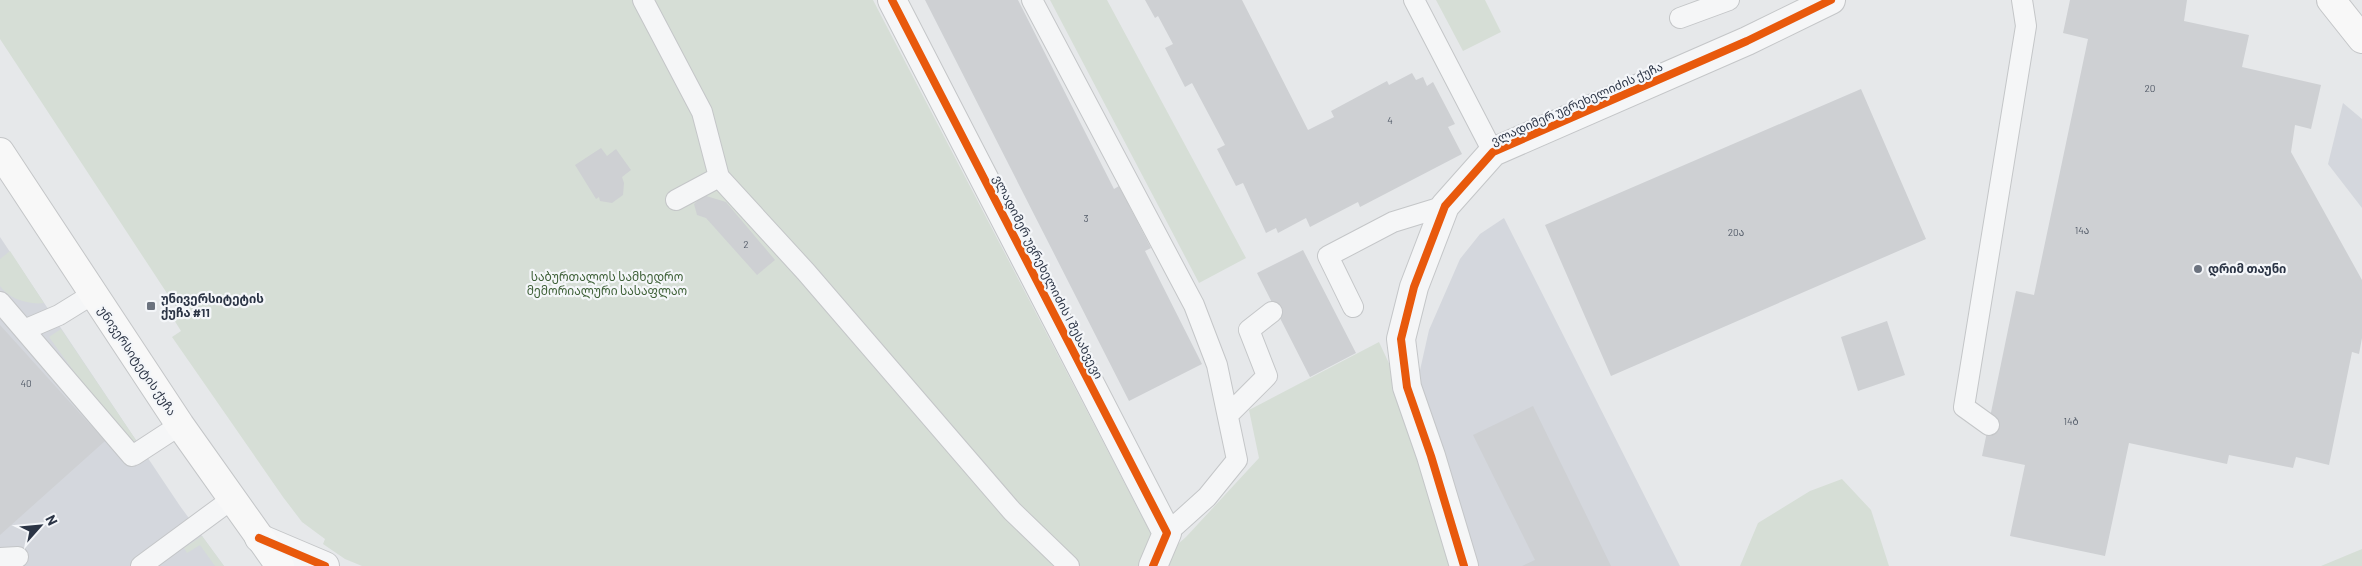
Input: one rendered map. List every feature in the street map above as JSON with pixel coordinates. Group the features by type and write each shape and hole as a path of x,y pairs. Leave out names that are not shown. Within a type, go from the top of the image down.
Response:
{"main road":[{"path":"2331,0 2362,39"},
{"name":"უნივერსიტეტის ქუჩა","path":"0,152 180,425 280,566"}],"street":[{"name":"ვლადიმერ უგრეხელიძის I შესახვევი","path":"892,0 1167,533"},
{"name":"ვლადიმერ უგრეხელიძის ქუჩა","path":"1464,566 1431,456 1407,387 1401,339 1414,287 1445,206 1493,152 1747,41 1831,0"},
{"path":"1153,566 1167,533"},
{"path":"260,538 325,566"}],"lane":[{"path":"643,0 702,112 719,177 812,279 1012,510 1069,566"},
{"path":"1032,0 1194,305 1217,365 1229,414 1237,460 1206,497 1167,533"},
{"path":"1414,0 1493,152"},
{"path":"1680,18 1729,0"},
{"path":"1989,425 1964,407 2026,26 2022,0"},
{"path":"676,200 719,177"},
{"path":"1353,307 1328,256 1393,222 1445,206"},
{"path":"24,330 59,315 93,294"},
{"path":"0,302 133,455 180,425"},
{"path":"1229,414 1266,376 1249,330 1272,312"},
{"path":"151,563 232,499"}],"shaded area":[{"path":"2343,103 2362,119 2362,208 2328,164"},
{"path":"1504,218 1680,566 1478,566 1416,388 1429,330 1460,259 1480,234"},
{"path":"0,237 180,506 224,566 0,566"}],"green space":[{"name":"საბურთალოს სამხედრო მემორიალური სასაფლაო","path":"0,0 873,0 1163,557 1186,537 1259,458 1249,410 1379,342 1400,387 1457,566 362,566 345,559 323,544 325,539 302,522 172,337 181,331 171,315 178,310 0,39"},
{"path":"1050,0 1107,0 1246,258 1199,283"},
{"path":"1436,0 1485,0 1501,32 1463,51"},
{"path":"10,251 44,303 32,303 14,298 0,286 0,259"},
{"path":"61,329 136,440 128,446 49,337"},
{"path":"1842,479 1871,510 1889,566 1740,566 1758,523 1810,491"},
{"path":"202,536 224,566 215,566 200,545 187,553 184,548"},
{"path":"2362,549 2362,566 2321,566"}],"building":[{"path":"925,0 1018,0 1114,189 1119,186 1151,248 1145,251 1202,364 1129,401"},
{"path":"1145,0 1242,0 1308,130 1334,117 1331,111 1387,81 1389,85 1412,73 1416,80 1423,77 1427,86 1433,82 1455,124 1448,127 1462,154 1360,207 1358,202 1310,227 1306,218 1278,233 1276,228 1266,233 1243,183 1236,186 1217,149 1225,145 1192,83 1185,87 1165,48 1173,44 1158,16 1155,18"},
{"name":"დრიმ თაუნი","path":"2070,0 2187,0 2184,21 2249,35 2242,67 2321,85 2311,129 2295,125 2291,152 2362,280 2362,338 2359,354 2352,352 2329,465 2296,457 2293,468 2229,455 2227,464 2129,443 2105,556 2010,536 2025,465 1982,456 2016,291 2034,295 2088,39 2063,33"},
{"path":"1861,89 1926,239 1611,376 1545,225"},
{"path":"601,148 607,156 616,149 631,170 622,177 624,183 623,195 612,203 600,201 599,197 596,199 575,165"},
{"path":"703,195 726,202 775,260 757,275 706,218 697,215 694,204"},
{"path":"1303,250 1356,353 1310,377 1257,273"},
{"path":"1887,321 1905,375 1858,391 1841,337"},
{"path":"0,325 105,441 0,535"},
{"path":"1533,406 1611,566 1522,566 1535,560 1473,435"}],"cycle path":[{"path":"892,0 1167,533 1153,566"},
{"path":"1464,566 1431,456 1407,387 1401,339 1414,287 1445,206 1493,152 1747,41 1831,0"},
{"path":"259,538 325,566"}],"place":[{"name":"დრიმ თაუნი","path":"2198,269"},
{"name":"უნივერსიტეტის ქუჩა #11","path":"151,306"}]}
